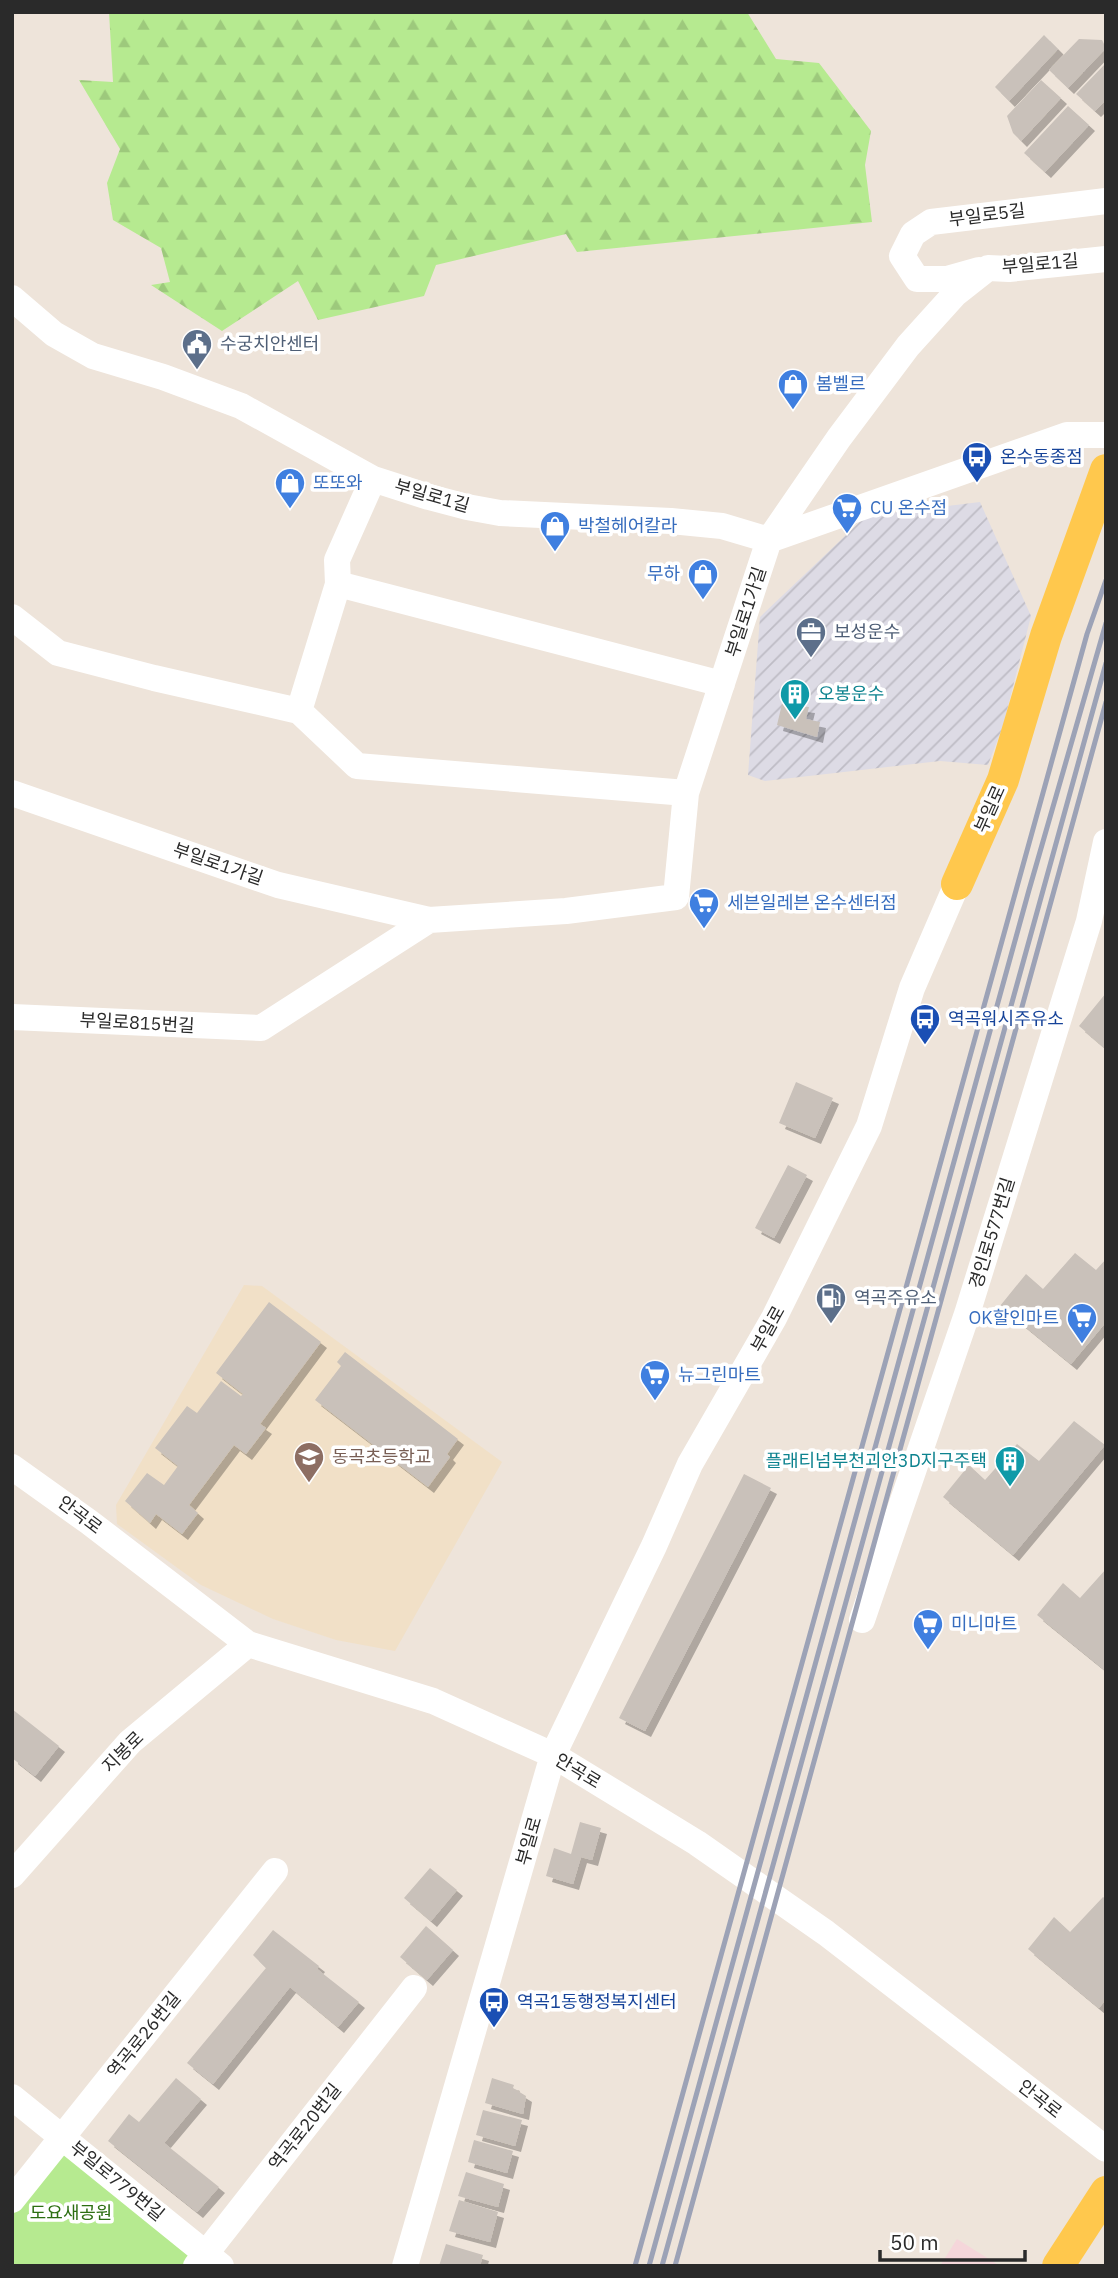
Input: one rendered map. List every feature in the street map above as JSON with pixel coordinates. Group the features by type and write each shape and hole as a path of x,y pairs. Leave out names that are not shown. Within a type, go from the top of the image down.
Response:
{"main road":[{"name":"부일로","path":"957,884 1003,780 1046,636 1106,470"},
{"path":"1058,2266 1106,2192"}],"street":[{"name":"부일로5길","path":"988,268 947,279 917,279 902,256 912,234 931,222 1106,201"},
{"name":"부일로1길","path":"12,298 54,334 93,356 163,377 241,406 373,479 467,508 500,513 722,526 769,540 839,438 908,346 955,294 988,268 1009,269 1106,259"},
{"path":"769,540 1067,435 1106,435"},
{"path":"299,711 338,584 337,560 373,479"},
{"name":"부일로1가길","path":"12,793 278,885 429,920 566,911 676,897 685,793 769,540"},
{"path":"338,584 722,684"},
{"path":"12,617 58,653 299,711 357,766 685,793"},
{"name":"경인로577번길","path":"862,1620 975,1288 1089,921 1106,842"},
{"name":"부일로","path":"405,2266 554,1755 654,1546 690,1464 774,1318 869,1126 912,988 957,884"},
{"name":"부일로1가길","path":"261,1028 429,920"},
{"name":"부일로815번길","path":"12,1017 261,1028"},
{"name":"안곡로","path":"12,1467 89,1522 248,1644 433,1701 554,1755 697,1843 826,1933 1106,2149"},
{"name":"지봉로","path":"12,1875 130,1742 248,1644"},
{"name":"역곡로26번길","path":"12,2200 275,1871"},
{"name":"역곡로20번길","path":"208,2262 414,1988"},
{"name":"부일로779번길","path":"12,2097 63,2137 208,2262"}],"shaded area":[{"path":"980,502 1031,616 1003,726 988,765 940,761 765,781 748,775 760,617 866,516"},
{"name":"동곡초등학교","path":"244,1285 262,1286 502,1462 395,1651 336,1640 273,1619 201,1585 117,1524 116,1505"},
{"path":"957,2239 1000,2266 940,2266"}],"green space":[{"path":"109,12 747,12 776,59 819,63 871,131 865,165 872,222 577,252 566,234 436,265 424,296 318,320 298,281 222,331 151,285 170,282 161,248 113,220 107,183 120,149 79,80 113,82"},
{"name":"도요새공원","path":"63,2137 206,2254 196,2266 12,2266 12,2200"}],"building":[{"path":"1044,35 1058,49 1009,101 995,87"},
{"path":"1079,39 1102,40 1106,48 1068,88 1049,70"},
{"path":"1106,63 1106,100 1095,111 1076,94"},
{"path":"1041,80 1061,98 1021,141 1013,133 1007,116"},
{"path":"1068,106 1089,125 1045,172 1024,153"},
{"name":"오봉운수","path":"782,704 809,707 806,719 820,722 817,737 777,725"},
{"path":"1106,993 1106,1049 1079,1026"},
{"path":"796,1082 833,1098 815,1138 779,1123"},
{"path":"788,1165 807,1175 774,1238 755,1228"},
{"path":"1075,1253 1096,1270 1106,1259 1106,1322 1071,1364 1000,1306 1026,1274 1043,1289"},
{"path":"269,1302 321,1342 260,1424 266,1428 246,1454 234,1445 189,1505 198,1513 182,1534 156,1514 150,1523 125,1501 147,1473 164,1485 178,1466 155,1448 187,1406 197,1413 221,1381 241,1396 243,1394 216,1373"},
{"path":"345,1352 458,1439 447,1454 450,1457 428,1487 315,1400 341,1366 337,1362"},
{"name":"플래티넘부천괴안3D지구주택","path":"1074,1421 1105,1445 1013,1555 943,1497 969,1465 985,1480 1017,1444 1039,1461"},
{"path":"744,1474 771,1488 645,1731 619,1718"},
{"path":"1106,1569 1106,1671 1037,1615 1063,1583 1080,1598"},
{"path":"12,1709 59,1746 35,1776 12,1758"},
{"path":"580,1822 601,1828 592,1860 581,1857 573,1884 546,1876 554,1848 571,1854"},
{"path":"430,1868 457,1890 431,1921 404,1898"},
{"path":"1103,1897 1106,1899 1106,1999 1099,2008 1028,1949 1054,1917 1070,1932"},
{"path":"426,1926 453,1950 427,1980 400,1957"},
{"path":"273,1930 359,2002 338,2027 290,1987 213,2084 187,2063 266,1968 253,1955"},
{"path":"176,2078 201,2099 164,2143 219,2187 197,2212 108,2141 129,2114 139,2122"},
{"path":"492,2078 514,2085 513,2088 526,2096 523,2114 485,2103"},
{"path":"483,2110 522,2120 515,2146 476,2135"},
{"path":"474,2140 513,2151 507,2173 468,2162"},
{"path":"466,2172 504,2184 498,2207 458,2196"},
{"path":"459,2200 498,2212 490,2242 449,2231"},
{"path":"446,2244 483,2255 480,2266 439,2266"}],"railway":[{"path":"635,2266 1087,634 1106,580"},
{"path":"649,2266 1029,890 1106,623"},
{"path":"662,2266 1106,663"},
{"path":"675,2266 1106,702"}],"place":[{"name":"수궁치안센터","path":"197,371"},
{"name":"봄벨르","path":"793,411"},
{"name":"온수동종점","path":"977,484"},
{"name":"또또와","path":"290,510"},
{"name":"CU 온수점","path":"847,535"},
{"name":"박철헤어칼라","path":"555,553"},
{"name":"무하","path":"703,601"},
{"name":"보성운수","path":"811,659"},
{"name":"오봉운수","path":"795,721"},
{"name":"세븐일레븐 온수센터점","path":"704,930"},
{"name":"역곡워시주유소","path":"925,1046"},
{"name":"역곡주유소","path":"831,1325"},
{"name":"OK할인마트","path":"1082,1345"},
{"name":"뉴그린마트","path":"655,1402"},
{"name":"동곡초등학교","path":"309,1484"},
{"name":"플래티넘부천괴안3D지구주택","path":"1010,1488"},
{"name":"미니마트","path":"928,1651"},
{"name":"역곡1동행정복지센터","path":"494,2029"}]}
